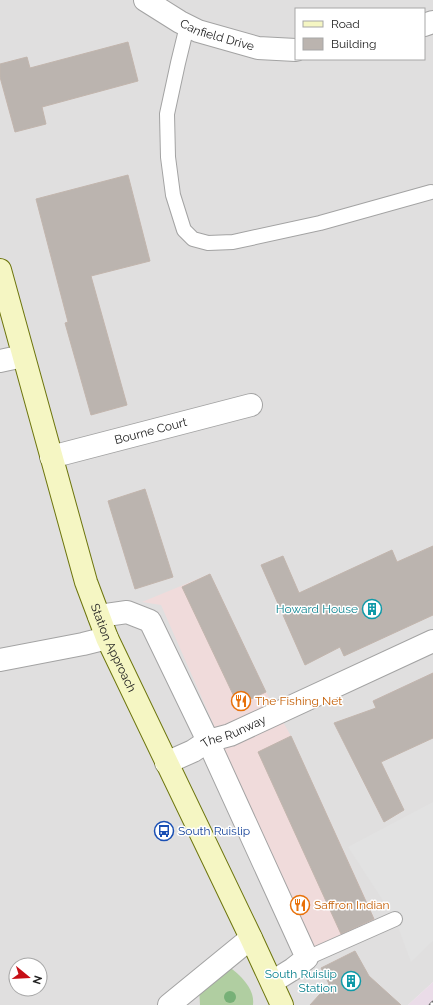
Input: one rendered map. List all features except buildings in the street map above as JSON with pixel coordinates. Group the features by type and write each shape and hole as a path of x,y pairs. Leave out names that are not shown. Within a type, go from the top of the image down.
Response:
{"street":[{"name":"Canfield Drive","path":"145,0 187,26 198,31 258,48 295,50"},
{"name":"Station Approach","path":"0,270 86,582 107,638 282,1005"},
{"path":"0,361 23,356"},
{"name":"Bourne Court","path":"51,457 251,405"},
{"path":"99,616 127,612 150,621 208,741 307,958 272,982"},
{"path":"0,660 107,638"},
{"name":"The Runway","path":"166,763 193,751 208,741 230,735 433,641"},
{"path":"169,1005 251,938"}],"lane":[{"path":"187,26 167,114 168,157 173,195 177,209 184,230 193,239 208,243 233,242 320,223 431,192"},
{"path":"307,958 396,918"}],"shaded area":[{"path":"0,0 433,0 433,982 408,1005 401,1005 329,986 315,999 312,1005 0,1005"},
{"path":"210,574 266,692 291,736 375,920 312,948 161,605 142,602"},
{"path":"433,802 433,941 411,962 395,919 348,847"},
{"path":"433,982 433,1005 408,1005"}],"green space":[{"path":"227,965 246,982 252,993 253,1005 200,1005 199,987"}],"place":[{"name":"Howard House","path":"372,609"},
{"name":"The Fishing Net","path":"241,701"},
{"name":"South Ruislip","path":"164,831"},
{"name":"Saffron Indian","path":"300,905"},
{"name":"South Ruislip Station","path":"351,981"}]}
